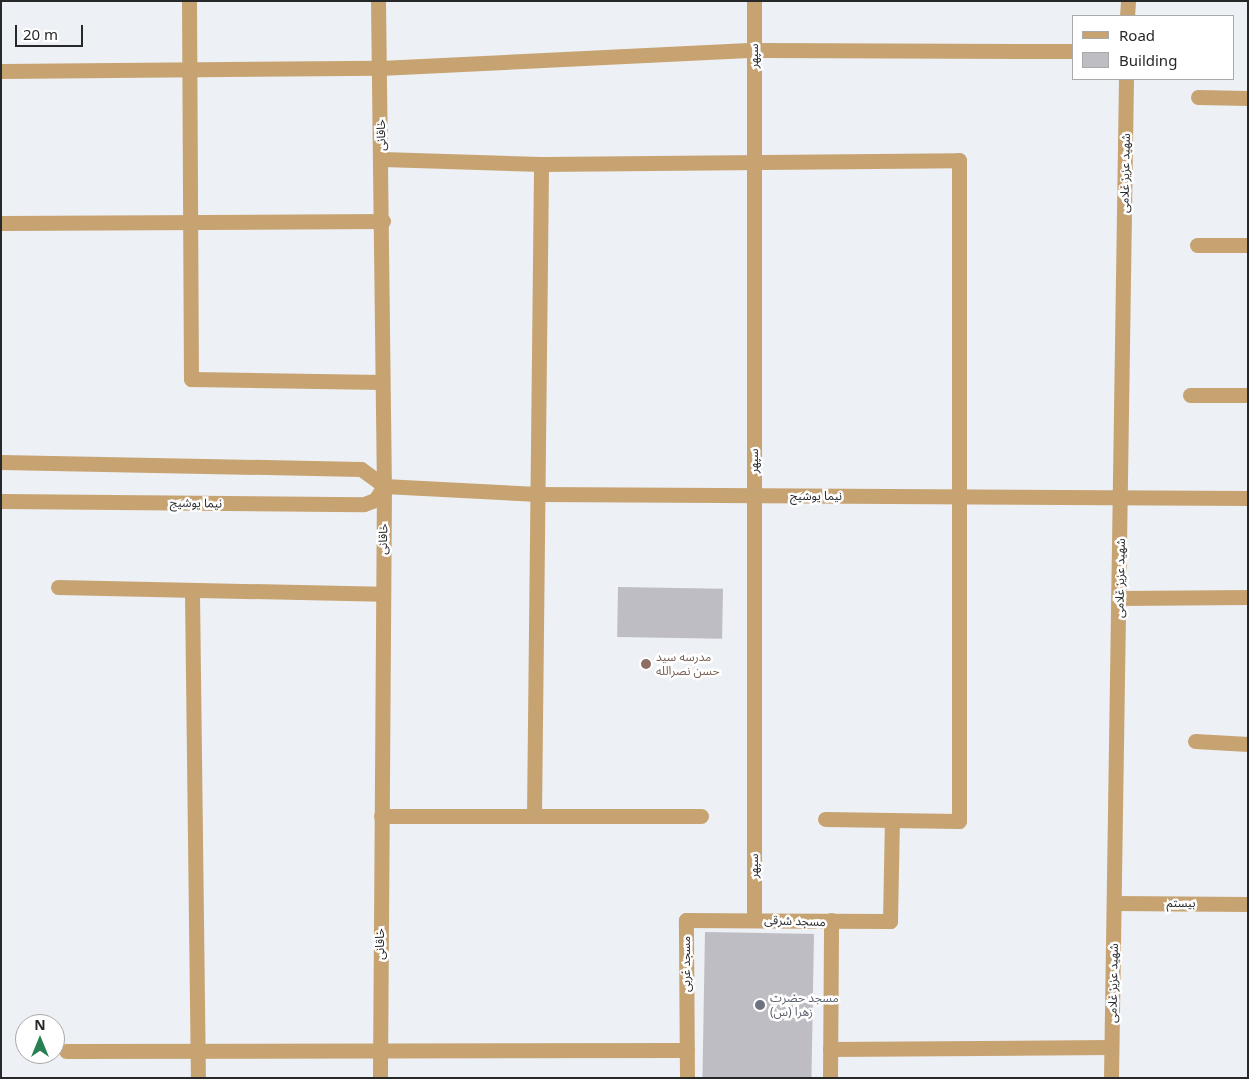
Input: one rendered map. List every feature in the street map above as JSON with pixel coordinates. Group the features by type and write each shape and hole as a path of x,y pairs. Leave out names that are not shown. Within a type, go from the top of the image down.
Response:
{"street":[{"path":"189,1 191,379 382,382"},
{"name":"خاقانی","path":"378,1 383,221 382,382 384,486 380,816 380,1078"},
{"name":"سپهر","path":"754,1 754,920"},
{"path":"1127,15 1128,1"},
{"path":"1,70 380,68 754,50 1072,51"},
{"name":"شهید عزیز غلامی","path":"1111,1078 1120,598 1126,80"},
{"path":"1198,97 1248,98"},
{"path":"382,160 541,164 959,160 959,821 825,819"},
{"path":"534,816 541,164"},
{"path":"1,223 190,220 383,221"},
{"path":"1197,245 1248,245"},
{"path":"1190,395 1248,395"},
{"path":"1,462 361,469 384,486"},
{"name":"نیما یوشیج","path":"1,501 364,504 375,500 384,486 538,494 1248,498"},
{"path":"58,587 192,592 382,594"},
{"path":"192,592 198,1078"},
{"path":"1120,598 1248,597"},
{"path":"1195,741 1248,744"},
{"path":"380,816 701,816"},
{"path":"831,920 890,921 892,820"},
{"name":"بیستم","path":"1114,903 1248,904"},
{"name":"مسجد غربی","path":"687,1078 686,920 754,920"},
{"name":"مسجد شرقی","path":"754,920 831,920 830,1078"},
{"path":"830,1049 1111,1046"},
{"path":"66,1051 380,1053 687,1050"}],"building":[{"name":"مدرسه سید حسن نصرالله","path":"618,587 723,589 722,639 617,637"},
{"name":"مسجد حضرت زهرا (س)","path":"705,932 814,934 811,1078 702,1078"}],"place":[{"name":"مدرسه سید حسن نصرالله","path":"646,664"},
{"name":"مسجد حضرت زهرا (س)","path":"760,1005"}]}
